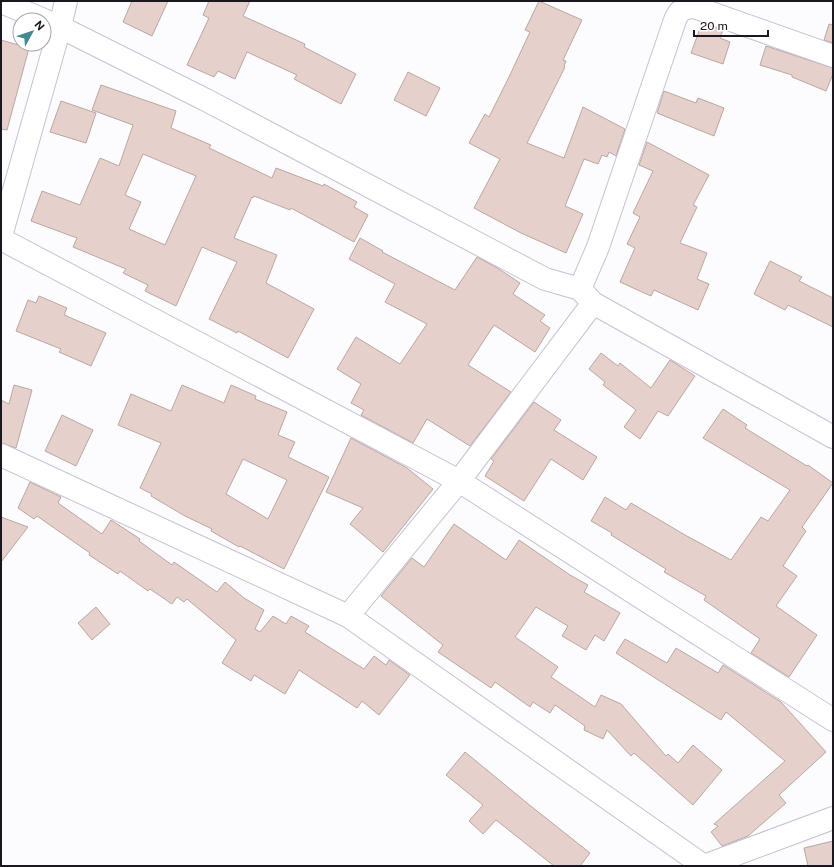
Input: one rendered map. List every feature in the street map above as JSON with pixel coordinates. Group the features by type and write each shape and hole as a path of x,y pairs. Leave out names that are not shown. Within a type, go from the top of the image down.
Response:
{"street":[{"path":"52,18 66,1"},
{"path":"1,2 25,12"},
{"path":"348,616 459,481 586,296 598,247 672,27 679,12 684,8 694,7 833,56"},
{"path":"52,23 206,100 545,279 586,296 833,436"},
{"path":"42,52 1,237 459,481 833,720"},
{"path":"1,455 348,616 704,866 833,818"}],"building":[{"path":"132,1 168,1 152,36 123,22"},
{"path":"209,1 250,1 243,16 305,44 304,47 356,74 341,104 294,79 297,75 247,52 235,79 218,71 214,77 187,65 209,18 203,15"},
{"path":"539,1 582,20 563,60 566,61 565,67 527,143 564,158 583,107 625,129 616,156 609,152 607,157 602,155 598,164 584,159 565,206 583,214 566,253 521,233 474,208 500,159 469,143 485,114 489,117 509,77 530,32 525,30"},
{"path":"702,23 723,30 720,38 730,42 723,64 691,53"},
{"path":"829,24 833,25 833,43 824,40"},
{"path":"1,40 12,43 12,52 28,52 7,130 1,129"},
{"path":"766,46 833,68 833,74 826,91 792,77 792,75 760,65"},
{"path":"408,72 440,88 426,116 394,100"},
{"path":"101,85 176,111 171,128 211,145 209,148 272,178 276,168 323,186 324,184 357,202 354,207 368,215 354,242 291,208 290,210 254,196 253,198 252,197 234,238 277,255 266,283 314,309 288,358 238,331 237,333 209,319 237,262 202,247 176,306 145,291 148,285 123,273 126,269 73,247 77,238 31,221 42,191 80,205 100,158 119,166 133,125 92,110","holes":["143,154 196,176 165,245 129,229 141,202 125,195"]},
{"path":"664,91 696,103 698,98 724,108 714,136 657,113"},
{"path":"61,101 96,113 86,143 50,132"},
{"path":"647,142 709,175 693,205 697,207 680,243 707,253 697,279 709,284 698,310 654,290 651,296 620,282 635,248 627,244 640,217 633,213 653,171 639,165"},
{"path":"360,238 383,251 382,252 455,290 477,257 520,283 513,294 545,315 540,321 550,328 535,352 494,325 468,365 511,392 470,446 427,419 413,443 361,415 364,410 351,403 361,384 337,369 356,337 400,364 427,324 385,302 395,284 349,259"},
{"path":"770,261 802,277 799,281 833,298 833,327 788,305 785,310 754,294"},
{"path":"39,296 67,308 64,315 106,333 91,366 59,352 61,349 16,331 28,300 36,303"},
{"path":"601,353 618,366 620,363 651,388 670,360 695,376 668,416 658,411 640,439 624,427 636,410 603,385 605,382 589,369"},
{"path":"14,385 32,390 16,448 1,443 1,400 9,404"},
{"path":"182,385 224,403 231,385 256,396 255,399 287,412 278,435 295,442 288,457 329,477 284,569 240,546 239,547 211,531 212,529 185,516 151,496 152,494 140,488 161,443 118,425 131,394 171,411","holes":["243,459 287,480 268,519 226,494"]},
{"path":"534,402 561,420 554,430 597,457 583,480 551,459 524,501 485,476 494,461 491,459"},
{"path":"723,409 747,425 745,428 807,466 808,465 833,483 802,527 806,531 783,566 797,576 776,606 817,635 789,677 751,653 760,639 704,600 706,596 664,572 666,569 611,535 612,533 591,521 605,497 626,510 631,503 731,560 761,517 768,521 790,490 703,438"},
{"path":"62,415 93,430 76,466 45,451"},
{"path":"351,438 407,468 433,489 383,552 350,524 363,508 326,492"},
{"path":"30,482 61,497 58,503 102,534 111,520 140,539 139,541 172,565 174,562 217,592 225,582 244,598 264,610 255,629 260,632 273,616 286,624 291,616 309,626 305,632 364,669 374,656 386,665 389,660 410,675 379,715 362,701 357,708 299,670 285,694 254,675 251,681 222,663 236,640 187,599 184,602 177,597 172,604 150,589 148,591 120,571 118,574 89,555 90,553 37,516 34,519 18,508"},
{"path":"1,517 28,527 1,562"},
{"path":"454,524 506,560 519,540 570,575 588,585 584,592 620,613 604,641 595,635 586,650 562,636 568,626 536,607 515,637 558,667 551,677 595,707 601,695 621,704 666,756 668,754 678,763 693,745 722,770 693,805 634,753 631,756 607,730 603,739 584,730 585,726 555,705 550,713 533,702 530,707 495,682 491,688 438,652 443,645 381,596 412,558 424,567"},
{"path":"96,607 110,624 92,640 78,623"},
{"path":"625,639 667,663 676,648 718,673 723,665 781,702 826,752 779,795 786,803 748,836 722,846 711,832 718,826 714,824 785,761 726,712 721,720 616,653"},
{"path":"465,752 590,853 580,866 554,866 496,820 483,834 469,821 483,805 446,775"},
{"path":"833,841 833,866 808,866 804,848"}]}
